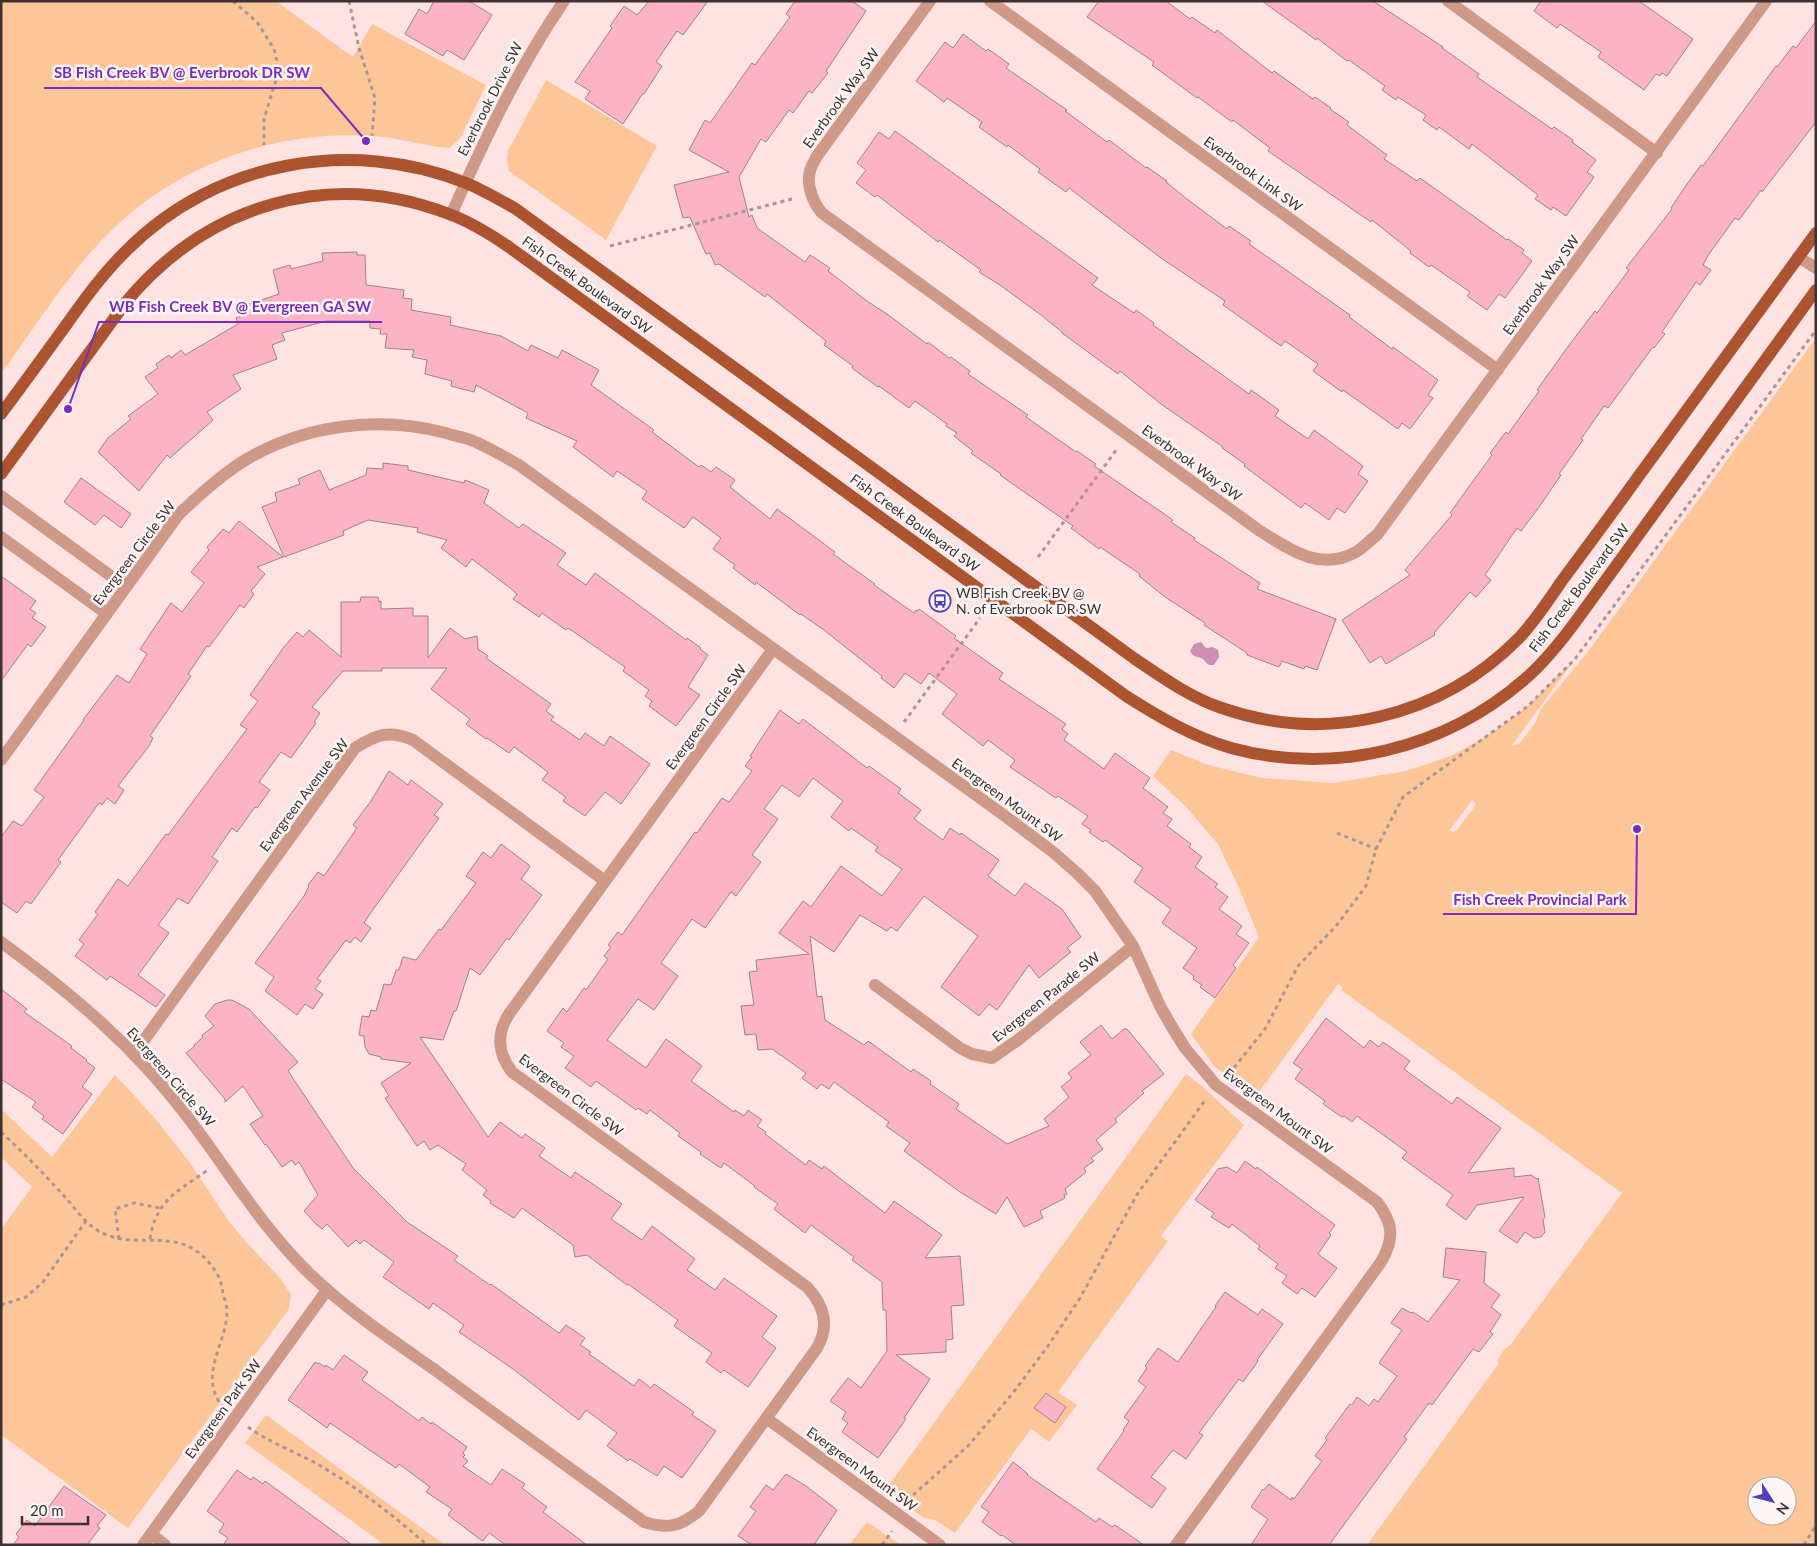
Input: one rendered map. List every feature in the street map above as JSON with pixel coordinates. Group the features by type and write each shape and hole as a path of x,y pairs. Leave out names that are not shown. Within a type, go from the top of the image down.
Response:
{"main road":[{"name":"Fish Creek Boulevard SW","path":"1,414 112,264 160,221 207,192 254,173 286,165 317,161 368,160 400,164 430,171 465,183 492,195 516,209 1163,678 1196,698 1248,716 1293,724 1351,723 1412,708 1460,684 1482,670 1521,636 1816,233"},
{"name":"Fish Creek Boulevard SW","path":"1,474 143,281 161,264 201,235 255,209 311,196 351,194 380,196 412,202 451,214 474,225 509,247 1152,713 1189,732 1230,747 1264,755 1300,759 1348,758 1388,751 1423,740 1457,726 1487,708 1527,678 1580,616 1816,290"}],"street":[{"name":"Everbrook Drive SW","path":"451,214 506,96 564,1"},
{"name":"Everbrook Way SW","path":"930,1 817,156 809,172 815,205 822,213 1260,531 1299,555 1318,560 1335,560 1356,552 1376,535 1657,153 1766,1"},
{"name":"Everbrook Link SW","path":"990,1 1498,370"},
{"path":"1448,1 1657,153"},
{"path":"1798,257 1816,268"},
{"name":"Evergreen Circle SW","path":"1,760 179,514 205,489 247,459 293,438 343,426 372,424 430,429 471,440 519,465 773,649 503,1023 501,1051 506,1063 518,1077 800,1282 816,1296 823,1311 824,1319 824,1331 821,1341 698,1511 680,1524 660,1526 644,1522 327,1290 289,1253 273,1234 185,1113 134,1054 76,999 1,942"},
{"path":"1,496 126,587"},
{"path":"1,537 108,614"},
{"name":"Evergreen Mount SW","path":"773,649 1053,852 1078,873 1095,891 1133,946 1160,1006 1172,1027 1185,1048 1216,1085 1377,1202 1386,1214 1391,1230 1387,1252 1381,1262 1176,1545"},
{"name":"Evergreen Avenue SW","path":"134,1054 355,748 379,735 393,734 413,740 605,881"},
{"name":"Evergreen Parade SW","path":"875,985 960,1048 972,1054 992,1058 1018,1040 1133,946"},
{"name":"Evergreen Park SW","path":"143,1545 327,1290"},
{"name":"Evergreen Mount SW","path":"766,1418 940,1545"},
{"path":"151,1534 165,1545"}],"path":[{"path":"233,1 257,22 274,49 279,70 264,119 264,145"},
{"path":"349,1 359,48 375,98 372,136"},
{"path":"610,246 812,194"},
{"path":"899,1515 912,1496 968,1446 1019,1385 1080,1298 1138,1193 1216,1085 1229,1074 1265,1029 1298,966 1336,926 1366,886 1376,849 1403,797 1528,706 1575,659 1816,330"},
{"path":"1038,557 1117,448"},
{"path":"904,722 980,618"},
{"path":"1337,833 1376,849"},
{"path":"1,1132 86,1221 97,1230 119,1239 181,1242 193,1249 206,1261 216,1273 222,1285 227,1311 212,1371 214,1393 221,1405 235,1418 259,1434 318,1465 366,1496 427,1545"},
{"path":"150,1239 152,1224 160,1208 181,1188 220,1161"},
{"path":"119,1239 115,1209 134,1203 160,1208"},
{"path":"1,1304 26,1298 43,1282 86,1221"},
{"path":"1804,1545 1816,1525"}],"shaded area":[{"path":"1,1 276,1 353,57 372,24 486,85 461,137 450,148 372,136 336,136 301,139 266,145 232,156 200,169 168,186 139,206 97,245 54,299 1,374"},
{"path":"546,80 657,146 606,240 509,171 508,151"},
{"path":"1816,338 1816,1545 1367,1545 1499,1363 1498,1359 1503,1351 1511,1344 1622,1193 1341,990 1343,987 1338,984 1256,1096 1214,1066 1191,1034 1259,937 1218,844 1186,807 1153,776 1171,750 1208,765 1262,778 1333,783 1406,771 1451,756 1492,733 1528,706 1575,659 1512,745 1519,744 1535,723 1541,709 1590,649","holes":["1472,800 1475,806 1457,830 1453,832 1450,830"]},
{"path":"1201,642 1206,648 1213,647 1218,650 1219,657 1214,665 1209,665 1191,653 1190,651 1194,644"},
{"path":"1186,1074 1244,1125 1161,1236 1168,1241 1058,1392 1077,1405 1049,1442 1031,1429 955,1533 935,1520 924,1518 897,1498 889,1485"},
{"path":"115,1075 153,1116 188,1160 228,1220 281,1279 291,1295 289,1309 128,1528 1,1435 1,1229 32,1187 1,1157 1,1109 52,1157"},
{"path":"266,1415 445,1545 384,1545 245,1443"},
{"path":"867,1522 901,1545 849,1545"}],"building":[{"path":"434,1 469,1 492,15 464,60 447,50 443,56 405,34 419,9 427,14"},
{"path":"649,1 708,1 683,35 677,31 656,62 662,66 623,124 585,99 590,91 575,82 612,28 610,26 624,6 637,15"},
{"path":"795,1 852,1 866,11 826,71 828,73 812,93 809,91 793,113 789,110 766,142 761,139 739,177 749,217 752,215 757,228 805,262 810,255 830,268 828,271 867,301 927,344 928,342 949,358 951,357 970,371 968,374 1028,415 1026,417 1096,464 1094,466 1173,520 1171,522 1195,538 1194,540 1260,583 1257,589 1336,619 1317,670 1305,666 1304,669 1282,661 1279,667 1247,655 1247,653 1204,625 1205,623 1165,597 1139,576 1140,574 1100,547 1099,549 1071,528 1073,526 971,453 973,451 954,436 957,433 946,426 947,424 915,401 909,408 878,387 824,345 826,341 767,294 765,297 719,264 715,265 710,253 706,254 690,217 683,218 674,185 729,172 689,150 705,120 710,123 752,63 755,65 790,17 786,14"},
{"path":"1099,1 1166,1 1190,19 1192,17 1215,33 1217,30 1272,73 1274,71 1313,99 1315,97 1331,108 1349,122 1347,125 1387,155 1384,159 1417,181 1420,178 1524,250 1522,253 1532,261 1505,298 1499,294 1487,310 1467,296 1470,292 1431,265 1429,267 1372,220 1371,222 1268,151 1270,148 1233,120 1232,122 1197,98 1152,65 1154,62 1087,17"},
{"path":"1262,1 1373,1 1443,47 1479,74 1477,77 1552,129 1554,127 1573,140 1572,142 1596,160 1587,172 1594,177 1566,216 1553,207 1551,210 1535,199 1538,195 1472,144 1469,149 1439,127 1437,130 1423,120 1426,115 1398,97 1396,100 1382,90 1385,86"},
{"path":"1541,1 1639,1 1693,39 1667,76 1662,73 1660,76 1656,74 1644,90 1598,57 1601,52 1560,24 1557,28 1534,11"},
{"path":"1816,21 1816,122 1739,220 1735,218 1709,254 1703,265 1711,270 1700,285 1696,282 1662,332 1665,334 1653,347 1608,408 1604,406 1537,510 1521,531 1517,528 1485,575 1491,580 1476,597 1470,592 1434,633 1435,635 1386,664 1381,656 1370,663 1342,620 1410,575 1405,570 1452,515 1450,513 1492,455 1490,453 1506,432 1508,434 1567,348 1595,311 1597,313 1629,270 1626,268 1672,209 1687,184 1701,165 1703,166 1776,66 1793,46 1796,48"},
{"path":"963,34 986,51 988,49 1009,64 1006,68 1067,110 1065,111 1107,142 1109,140 1146,168 1167,181 1187,199 1227,229 1229,226 1251,241 1249,244 1350,315 1349,317 1392,349 1393,347 1438,380 1428,395 1433,398 1410,429 1402,423 1398,429 1343,390 1342,392 1313,371 1318,364 1285,341 1281,346 1223,305 1225,301 1161,258 1069,188 1066,192 1038,172 1040,169 1008,145 1007,147 979,127 982,122 947,98 944,102 916,81 945,42 953,48"},
{"path":"895,131 1098,278 1092,285 1134,313 1136,310 1154,323 1153,325 1249,394 1251,390 1279,410 1275,416 1308,439 1314,430 1363,466 1358,474 1368,481 1345,513 1337,508 1329,520 1305,503 1301,508 1244,466 1245,464 1223,447 1161,404 1120,371 1118,374 1062,333 1041,315 979,272 981,270 939,240 938,242 877,195 875,197 856,183 866,170 857,163 879,132 889,139"},
{"path":"357,252 357,255 365,255 366,285 404,290 403,298 412,299 411,310 451,317 450,325 501,336 528,351 531,345 558,358 562,350 599,370 591,385 654,430 652,432 699,467 701,465 711,472 716,467 735,480 730,487 770,519 777,509 835,552 833,554 874,585 914,613 919,609 956,636 954,638 1003,673 999,679 1066,724 1062,729 1068,734 1064,740 1104,769 1115,753 1150,778 1143,788 1168,807 1163,813 1172,819 1167,826 1191,844 1189,847 1202,857 1195,867 1218,884 1215,887 1228,897 1219,909 1242,926 1236,934 1249,943 1233,965 1236,968 1215,998 1200,987 1202,985 1193,979 1194,976 1183,968 1197,948 1162,923 1171,909 1134,882 1143,868 1105,840 1103,842 1089,832 1091,830 1082,824 1088,816 1058,796 1056,798 1010,767 1015,760 988,740 983,746 942,714 957,694 929,673 921,684 905,673 894,688 881,678 882,676 824,630 800,615 756,582 755,585 733,568 735,565 713,549 721,538 693,517 684,528 642,499 647,491 617,471 613,477 573,447 577,441 526,418 528,413 476,385 474,392 451,386 452,381 425,374 427,360 412,357 414,350 385,348 387,334 380,334 381,329 370,328 370,321 326,321 282,333 285,340 272,345 277,359 233,375 241,389 207,412 213,420 170,458 167,455 139,491 98,452 108,438 131,419 128,416 158,394 145,377 158,368 156,364 169,355 171,358 181,350 185,355 238,324 236,318 244,315 241,307 279,294 273,270 290,265 291,269 323,261 322,253"},
{"path":"383,463 408,466 408,470 464,483 465,480 489,490 484,503 519,528 523,524 566,553 557,565 586,585 595,573 686,640 687,638 701,648 708,655 688,687 700,695 676,726 649,706 652,701 645,696 649,690 623,671 625,667 568,628 566,630 542,613 539,617 513,599 517,594 472,559 466,567 441,548 447,540 417,532 418,528 368,520 343,531 344,535 284,557 262,507 277,501 275,493 300,484 298,479 320,470 329,490 366,475 367,468 383,469"},
{"path":"81,478 131,514 121,528 104,515 95,525 64,502"},
{"path":"239,521 283,557 257,567 265,574 251,591 254,594 244,608 240,605 209,647 207,646 188,674 191,676 150,736 153,738 149,746 118,786 124,790 115,804 107,798 102,805 99,803 58,860 61,862 31,904 26,901 17,913 1,902 1,837 13,821 22,826 44,797 34,790 83,720 117,675 129,683 147,654 140,649 171,603 182,612 204,583 191,572 209,550 207,547 223,529 229,533"},
{"path":"1,576 36,601 30,609 36,613 32,618 46,627 31,647 28,644 1,681"},
{"path":"361,597 378,597 379,602 381,601 381,609 413,608 413,616 428,616 428,658 450,628 465,639 477,636 478,649 488,656 486,658 551,704 546,711 554,717 551,720 580,740 585,733 604,746 610,736 650,764 621,804 605,792 585,816 563,801 566,797 542,780 548,772 514,747 509,753 486,739 466,724 470,719 431,689 447,668 382,668 382,671 343,671 312,707 320,713 314,722 316,723 291,758 281,752 259,782 270,790 237,832 232,828 212,857 218,861 188,904 178,898 158,925 169,933 138,975 165,995 156,1007 110,976 107,980 75,956 84,944 79,940 98,914 95,912 118,879 128,886 247,729 240,725 258,701 250,695 284,647 297,632 303,637 309,630 341,657 341,602 360,602"},
{"path":"780,710 799,724 803,719 867,768 869,766 901,789 898,793 921,810 914,819 943,840 950,828 960,835 961,833 999,860 988,876 1015,896 1025,883 1062,909 1081,937 1067,948 1071,952 1039,978 1029,965 997,1010 989,1004 979,1016 941,987 978,936 924,896 897,931 891,927 887,931 860,915 834,952 810,936 817,997 822,996 825,1020 864,1045 868,1041 911,1072 913,1069 931,1081 930,1084 959,1104 956,1109 1007,1144 1049,1126 1044,1119 1069,1097 1061,1087 1072,1078 1068,1073 1091,1055 1080,1042 1101,1025 1112,1039 1124,1029 1127,1029 1164,1074 1142,1091 1144,1093 1115,1119 1117,1122 1096,1140 1103,1149 1091,1158 1094,1161 1084,1168 1086,1172 1065,1189 1067,1194 1064,1195 1065,1198 1040,1211 1043,1218 1024,1227 1007,1197 996,1214 960,1192 904,1151 910,1143 886,1126 889,1122 834,1082 829,1089 821,1084 817,1089 802,1078 806,1073 772,1049 758,1050 756,1034 745,1035 741,1006 754,1005 749,972 757,971 756,960 809,954 779,933 803,901 811,907 841,866 882,896 902,869 875,851 878,847 851,828 849,831 831,817 843,801 813,778 799,797 782,785 764,809 778,819 752,855 761,862 736,896 731,892 705,928 692,919 661,963 678,976 654,1010 638,999 607,1040 646,1068 666,1039 702,1066 691,1081 734,1112 735,1110 744,1116 748,1110 762,1120 757,1126 806,1165 809,1160 822,1169 824,1166 885,1213 894,1201 942,1235 925,1258 960,1256 964,1305 951,1306 953,1339 946,1340 946,1352 896,1355 930,1379 904,1418 906,1419 878,1458 842,1432 848,1423 842,1419 846,1412 830,1401 848,1378 861,1388 887,1351 886,1310 883,1310 882,1282 852,1260 854,1257 811,1225 805,1233 774,1209 778,1204 724,1163 721,1168 700,1154 701,1152 678,1136 680,1133 650,1110 647,1114 638,1108 636,1110 596,1081 591,1087 565,1068 574,1056 561,1047 564,1043 547,1031 563,1008 567,1012 584,988 586,990 608,959 604,956 611,947 608,945 618,932 622,935 695,832 697,833 722,798 729,802 752,771 745,766"},
{"path":"389,771 408,785 411,780 443,804 434,815 439,818 364,923 371,928 361,942 355,937 350,943 346,940 317,979 321,981 315,989 323,994 313,1009 305,1004 297,1015 265,991 274,977 255,963 304,896 308,885 318,872 324,876 357,828 353,825 371,801"},
{"path":"501,844 529,865 530,867 521,879 542,895 480,975 470,968 456,1011 454,1011 443,1040 420,1037 488,1137 500,1122 522,1138 525,1134 545,1148 539,1156 571,1178 575,1172 622,1204 611,1219 642,1240 652,1226 695,1259 687,1270 715,1290 724,1278 777,1316 762,1337 776,1348 748,1387 724,1370 721,1373 706,1362 712,1353 674,1326 678,1320 587,1255 575,1257 573,1245 522,1208 514,1218 490,1203 491,1201 483,1195 487,1190 462,1170 466,1164 438,1145 430,1150 424,1141 417,1146 385,1098 389,1096 381,1083 411,1063 381,1059 381,1057 369,1054 365,1047 364,1036 359,1035 362,1016 369,1017 371,1010 376,1011 384,984 391,985 403,957 416,960 476,883 466,876 483,852 491,858"},
{"path":"1,989 27,1009 24,1012 72,1046 71,1048 95,1068 82,1087 92,1094 63,1134 42,1119 44,1116 32,1107 36,1102 1,1079"},
{"path":"232,1000 249,1009 298,1062 288,1071 353,1168 407,1222 458,1256 454,1260 559,1333 566,1325 585,1338 580,1345 591,1352 589,1354 634,1386 639,1379 651,1388 654,1384 694,1412 692,1415 716,1431 682,1478 664,1466 657,1476 630,1459 628,1461 607,1446 617,1433 586,1410 579,1420 513,1369 459,1332 464,1325 433,1303 429,1309 383,1277 394,1262 364,1240 360,1244 356,1240 348,1247 327,1224 322,1229 317,1225 304,1211 318,1195 299,1162 295,1165 292,1160 282,1167 250,1124 263,1116 243,1086 225,1102 225,1099 186,1053 203,1037 202,1035 214,1026 205,1016 215,1004"},
{"path":"1326,1018 1364,1048 1370,1040 1379,1047 1383,1042 1410,1061 1404,1069 1452,1104 1457,1097 1501,1128 1468,1173 1514,1168 1514,1177 1531,1175 1538,1178 1545,1217 1543,1220 1545,1232 1541,1237 1534,1238 1525,1232 1517,1243 1499,1231 1524,1197 1477,1205 1466,1220 1446,1205 1453,1195 1402,1158 1407,1152 1357,1116 1352,1122 1344,1116 1342,1117 1323,1104 1325,1101 1295,1079 1302,1069 1293,1063"},
{"path":"1245,1161 1256,1169 1257,1167 1335,1225 1329,1233 1331,1235 1318,1254 1337,1268 1315,1297 1302,1288 1297,1294 1282,1283 1287,1276 1275,1268 1278,1264 1258,1249 1260,1246 1232,1224 1229,1228 1211,1217 1214,1213 1195,1200 1218,1169 1227,1167 1237,1173"},
{"path":"1446,1248 1486,1252 1484,1283 1500,1295 1491,1307 1501,1315 1490,1332 1493,1334 1479,1352 1473,1349 1432,1405 1429,1403 1404,1437 1407,1439 1329,1545 1251,1545 1268,1519 1251,1507 1263,1489 1269,1484 1291,1500 1292,1497 1294,1499 1322,1461 1315,1456 1327,1440 1325,1438 1350,1404 1352,1405 1357,1397 1369,1406 1374,1399 1378,1402 1397,1376 1379,1363 1402,1330 1391,1323 1402,1308 1411,1313 1413,1312 1428,1322 1460,1280 1443,1277"},
{"path":"1225,1292 1258,1315 1262,1309 1283,1324 1243,1382 1239,1379 1199,1433 1203,1435 1186,1459 1173,1450 1151,1477 1166,1488 1152,1508 1097,1469 1124,1431 1129,1421 1124,1417 1146,1387 1138,1381 1147,1368 1145,1366 1158,1348 1178,1362"},
{"path":"344,1355 368,1372 362,1380 419,1421 422,1417 431,1424 432,1422 467,1447 463,1457 468,1461 463,1466 491,1485 502,1469 525,1484 522,1488 547,1507 543,1512 587,1545 506,1545 489,1533 483,1541 448,1515 452,1509 426,1492 430,1487 399,1464 396,1468 330,1423 327,1428 288,1400 315,1362 325,1367 326,1365 333,1370"},
{"path":"1046,1393 1066,1407 1055,1423 1034,1408"},
{"path":"1013,1462 1027,1475 1096,1522 1099,1518 1112,1527 1115,1525 1144,1545 1016,1545 1001,1536 982,1522 989,1512 981,1507"},
{"path":"237,1470 251,1480 253,1477 263,1484 265,1481 352,1545 223,1545 228,1538 219,1532 224,1524 207,1511"},
{"path":"786,1474 806,1486 837,1510 814,1545 752,1545 738,1536 756,1511 750,1507 766,1485 773,1490"},
{"path":"64,1486 106,1515 97,1526 100,1528 87,1545 13,1545 19,1537 16,1534 27,1520 35,1526"}],"place":[{"name":"SB Fish Creek BV @ Everbrook DR SW","path":"366,141"},
{"name":"WB Fish Creek BV @ Evergreen GA SW","path":"68,409"},
{"name":"WB Fish Creek BV @ N. of Everbrook DR SW","path":"940,601"},
{"name":"Fish Creek Provincial Park","path":"1637,829"}]}
